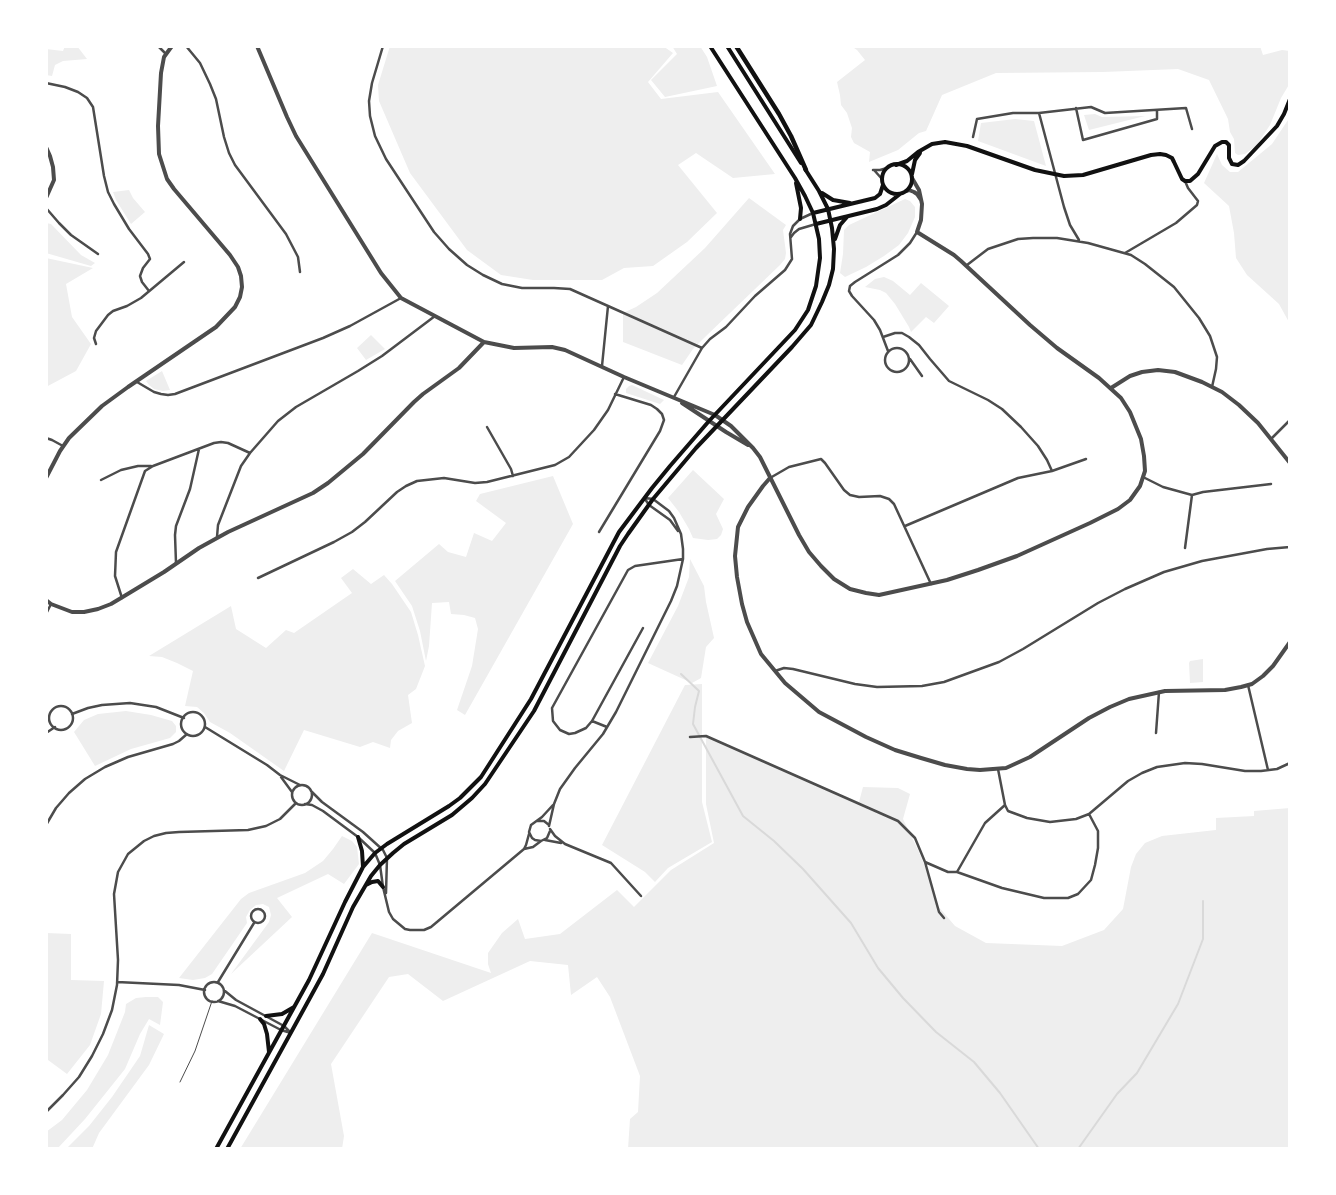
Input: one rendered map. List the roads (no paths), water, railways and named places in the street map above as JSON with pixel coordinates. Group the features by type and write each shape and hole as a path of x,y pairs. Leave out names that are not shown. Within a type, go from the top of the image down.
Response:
{"highway":[{"path":"736,46 780,116 806,170"}],"main road":[{"path":"216,1149 319,960 363,867 381,848 449,806 481,777 531,699 616,538 645,498 710,421 796,330 805,316 815,292 819,267 820,246 813,213 795,178 710,46"},
{"path":"227,1149 323,974 364,886 387,858 404,844 452,815 485,784 534,711 620,546 653,499 696,448 811,325 822,302 832,275 834,262 834,241 828,209 806,170 727,46"},
{"path":"813,213 878,197 883,189 882,179 884,173 888,168 907,161 923,149 937,143 956,143 1035,170 1064,176 1083,175 1160,154 1172,158 1182,179 1190,181 1219,143 1224,142 1228,145 1229,158 1232,164 1238,165 1244,161 1276,126 1284,114 1290,99"},
{"path":"816,224 886,205 904,193 912,183 914,160 923,149"},
{"path":"896,164 904,166 912,177"},
{"path":"795,178 801,208 800,219"},
{"path":"883,185 891,193 904,193"},
{"path":"819,191 833,200 855,204"},
{"path":"834,241 840,225 850,216"},
{"path":"358,837 362,851 363,867"},
{"path":"364,886 378,881 383,887"},
{"path":"266,1016 282,1014 295,1005"},
{"path":"260,1019 264,1024 270,1052"}],"street":[{"path":"158,46 166,54"},
{"path":"46,478 63,446 77,429 102,406 216,327 234,308 240,297 242,287 238,267 174,189 162,167 159,154 158,126 161,74 166,54 172,46"},
{"path":"186,46 200,63 216,99 229,154 286,234 298,257 300,272"},
{"path":"257,46 296,136 381,273 401,298 484,342 514,348 559,348 624,377 716,414 740,434 760,458 799,535 821,566 834,579 850,589 866,594 879,595 947,580 1017,556 1118,509 1130,500 1140,486 1145,471 1141,439 1136,424 1121,398 1111,388 1050,342 954,255 917,232"},
{"path":"383,46 369,100 370,116 375,136 386,159 434,232 450,249 468,265 502,284 522,288 563,288 575,291 702,348"},
{"path":"46,83 78,92 87,98 93,107 108,192 129,229 148,254 150,259 140,276 149,291"},
{"path":"973,137 977,119 1013,112 1039,113 1091,107 1105,113 1186,108 1192,129"},
{"path":"1076,108 1083,140 1158,119 1157,110"},
{"path":"1039,113 1070,225 1080,242"},
{"path":"46,148 53,166 54,180 46,198"},
{"path":"882,179 873,170 888,168"},
{"path":"888,351 874,320 849,291 850,286 855,282 898,255 917,232 921,220 922,204 919,190 912,177"},
{"path":"1125,253 1176,223 1197,206 1198,201 1185,181"},
{"path":"904,193 909,190 914,192 922,204"},
{"path":"46,208 71,235 98,254"},
{"path":"675,398 702,348 710,339 726,327 755,296 785,270 792,259 790,234 793,226 800,219 813,213"},
{"path":"790,239 796,231 816,224"},
{"path":"966,265 988,249 1018,239 1058,238 1110,248 1131,255 1174,287 1199,318 1210,336 1217,357 1212,387"},
{"path":"96,344 94,338 96,332 108,315 127,306 149,291 184,262"},
{"path":"137,382 154,392 168,395 175,394 323,338 350,326 401,298"},
{"path":"602,366 608,306"},
{"path":"217,538 218,525 241,466 250,452 278,421 296,407 365,367 435,316"},
{"path":"883,337 895,333 902,333 909,337 919,345 949,381 1002,409 1038,446 1052,471"},
{"path":"46,600 50,604 72,612 98,609 122,598 199,548 228,532 312,493 328,483 362,454 423,394 459,368 484,342"},
{"path":"909,358 909,363 905,369 893,372 889,370 884,358 888,351 902,348 922,376"},
{"path":"1111,388 1130,376 1158,370 1175,372 1202,382 1222,392 1239,405 1258,423 1290,463"},
{"path":"258,578 352,532 397,492 417,481 444,478 475,483 487,482 555,465 569,456 594,430 608,410 624,377"},
{"path":"599,532 660,431 664,420 662,414 651,405 615,394"},
{"path":"675,398 753,448"},
{"path":"1271,439 1290,420"},
{"path":"487,427 511,469 513,477"},
{"path":"46,438 63,446"},
{"path":"122,598 115,576 116,552 145,472 153,466 214,443 228,443 250,452"},
{"path":"176,563 174,535 190,490 199,449"},
{"path":"931,584 894,504 889,498 850,495 844,490 821,459 789,467 770,478 762,486 748,507 738,527 735,556 742,604 747,622 761,654 774,671 790,688 819,712 866,737 896,750 945,765 980,770 998,769 1016,764 1030,757 1089,718 1110,706 1129,699 1159,692 1225,690 1248,685 1273,666 1290,642"},
{"path":"904,527 1018,478 1052,471 1086,459"},
{"path":"101,480 121,470 138,466 153,466"},
{"path":"1143,477 1163,487 1192,495 1271,484"},
{"path":"1185,548 1192,495"},
{"path":"524,849 533,847 549,836 554,804 560,789 607,727 616,712 677,586 683,559 681,534 671,514 653,499 645,498"},
{"path":"645,498 649,505 670,520 681,534"},
{"path":"774,671 784,668 793,669 839,681 877,687 922,686 944,682 999,662 1098,603 1164,572 1202,561 1290,547"},
{"path":"643,628 592,721 586,728 569,734 560,730 553,721 552,708 628,570 635,566 683,559"},
{"path":"46,614 50,604"},
{"path":"1248,685 1268,770"},
{"path":"1156,733 1159,692"},
{"path":"72,714 102,705 130,703 156,707 184,718"},
{"path":"65,707 72,714 72,721 68,727 62,729 55,727 50,722 51,713 54,709 65,707"},
{"path":"192,713 199,714 204,718 205,727 202,732 192,736 187,734 182,726 184,718 192,713"},
{"path":"592,721 607,727"},
{"path":"46,733 55,727"},
{"path":"205,727 267,765 280,776 292,792 292,797 296,803 318,808 358,837 375,853 380,865 389,912 393,919 405,929 424,930 437,923 524,849 531,825 554,804"},
{"path":"46,824 56,808 85,778 105,766 128,756 173,744 187,734"},
{"path":"690,737 706,736 898,821 915,838 925,862 939,912 944,918"},
{"path":"998,769 1005,805 1008,811 1037,820 1064,822 1089,814 1128,782 1142,773 1157,767 1202,764 1245,771 1277,769 1290,763"},
{"path":"280,776 300,786 307,787 322,802 354,825 385,852 387,858 386,897"},
{"path":"292,792 296,787 300,786"},
{"path":"305,804 311,799 311,792"},
{"path":"46,1112 64,1095 92,1056 112,1010 117,982 118,960 114,894 118,872 128,854 144,841 166,833 238,831 266,826 280,820 296,803"},
{"path":"957,872 985,824 1005,805"},
{"path":"925,862 948,872 957,872 1002,888 1044,898 1068,898 1078,894 1090,880 1095,865 1098,831 1089,814"},
{"path":"537,821 544,821 555,836 565,844"},
{"path":"529,832 535,840 565,844 611,863 641,896"},
{"path":"256,909 262,910 265,916 264,920 260,924 254,923 250,917 251,913 256,909"},
{"path":"218,982 254,923"},
{"path":"117,982 165,984 204,990"},
{"path":"204,990 210,983 218,982"},
{"path":"218,982 236,1000 266,1016 291,1033"},
{"path":"204,990 207,998 212,1001 235,1006 283,1028"},
{"path":"218,1001 223,997 225,991"}],"lane":[{"path":"180,1082 195,1051 212,1001"}],"waterway":[{"path":"681,674 699,691 693,724 743,816 774,841 803,869 851,923 878,968 903,998 936,1032 974,1062 1000,1093 1039,1149"},
{"path":"1078,1149 1117,1094 1137,1073 1178,1004 1203,939 1203,901"}]}
